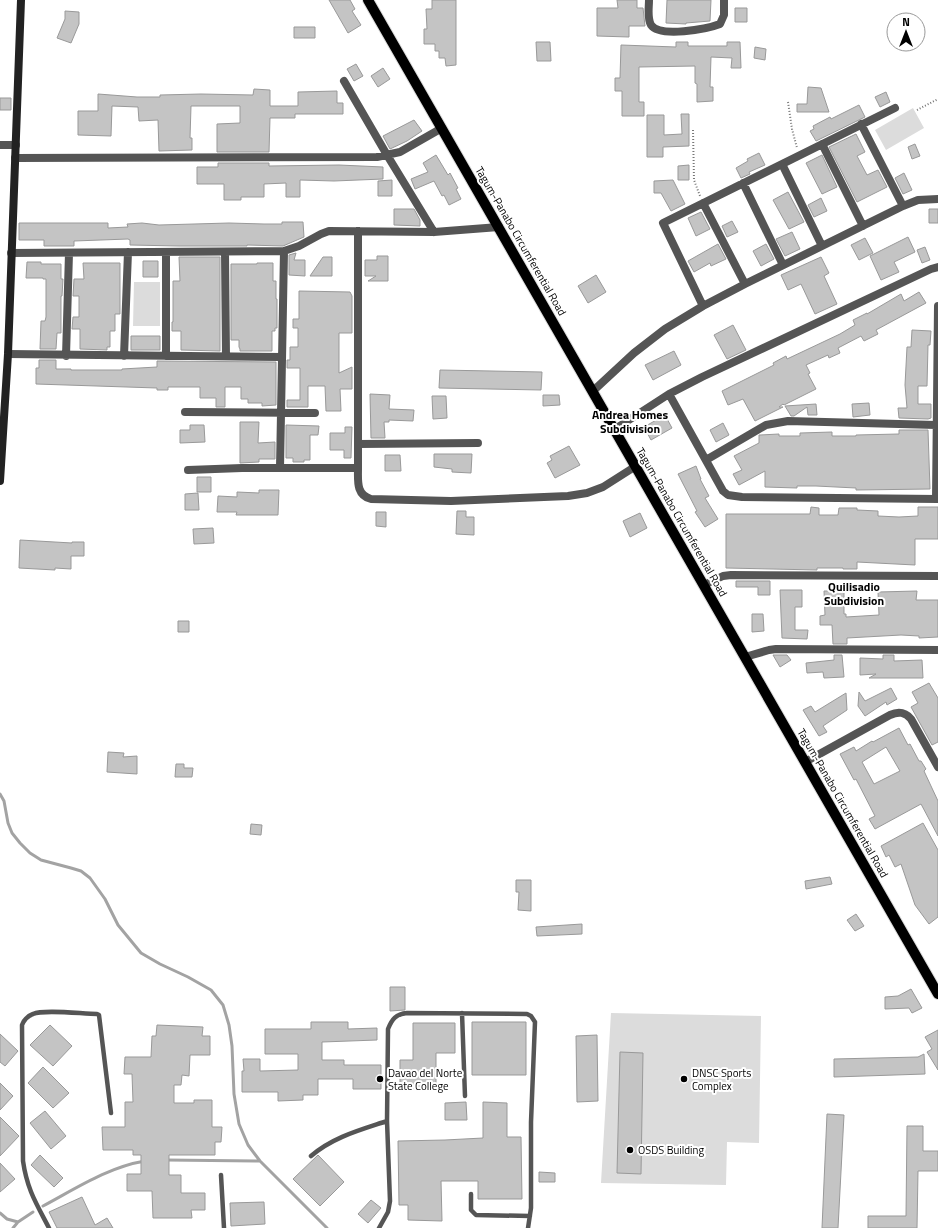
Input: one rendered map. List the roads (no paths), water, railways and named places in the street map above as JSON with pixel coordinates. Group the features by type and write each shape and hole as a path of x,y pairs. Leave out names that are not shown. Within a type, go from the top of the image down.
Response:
{"main road":[{"path":"0,481 8,354 21,0"},
{"name":"Tagum-Panabo Circumferential Road","path":"368,0 938,994"}],"street":[{"path":"649,0 649,18 651,24 655,29 661,31 691,31 720,24 724,15 724,0"},
{"path":"344,81 434,232"},
{"path":"702,306 663,223 895,108"},
{"path":"861,124 903,206"},
{"path":"15,158 369,157 400,152 442,128"},
{"path":"822,144 863,226"},
{"path":"0,145 16,145"},
{"path":"782,164 822,246"},
{"path":"743,183 783,265"},
{"path":"593,390 634,353 665,329 702,306 903,206 918,200 938,199"},
{"path":"703,203 744,284"},
{"path":"11,254 284,251 299,246 321,234 329,232 434,232 499,227"},
{"path":"358,231 358,486 361,493 366,498 451,501 568,496 587,493 603,487 636,466"},
{"path":"280,468 284,251"},
{"path":"124,356 128,252"},
{"path":"166,252 166,356"},
{"path":"225,252 226,356"},
{"path":"66,356 69,253"},
{"path":"615,429 669,394 702,377 924,272 938,267"},
{"path":"669,394 723,491 728,495 734,497 937,499 936,424 938,306"},
{"path":"8,354 66,356 282,357"},
{"path":"185,412 315,413"},
{"path":"706,460 766,425 777,422 936,424"},
{"path":"358,444 478,443"},
{"path":"188,470 358,468"},
{"path":"704,585 723,576 731,575 938,576"},
{"path":"745,657 776,649 938,650"},
{"path":"805,762 890,715 896,712 902,712 912,719 938,767"}],"lane":[{"path":"49,1228 30,1193 25,1178 22,1025 24,1019 38,1012 99,1015 111,1113"},
{"path":"379,1228 388,1212 390,1201 387,1121 388,1029 391,1021 400,1014 407,1013 526,1014 531,1016 535,1022 530,1216 528,1228"},
{"path":"462,1013 465,1096"},
{"path":"311,1156 332,1140 387,1121"},
{"path":"221,1175 224,1228"},
{"path":"471,1194 471,1210 476,1215 530,1216"}],"waterway":[{"path":"0,794 4,801 8,823 12,833 30,853 41,860 81,871 90,878 105,899 118,925 141,953 211,990 223,1005 229,1025 232,1046 234,1094 239,1124 248,1145 260,1161 327,1228"},
{"path":"166,1160 260,1161"},
{"path":"43,1206 105,1173 145,1161"},
{"path":"13,1228 18,1222 33,1212"},
{"path":"0,1213 7,1219 18,1222"}],"place":[{"name":"Davao del Norte State College","path":"380,1079"},
{"name":"DNSC Sports Complex","path":"684,1079"},
{"name":"OSDS Building","path":"630,1150"}],"district":[{"name":"Andrea Homes Subdivision","path":"630,421"},
{"name":"Quilisadio Subdivision","path":"854,593"}]}
